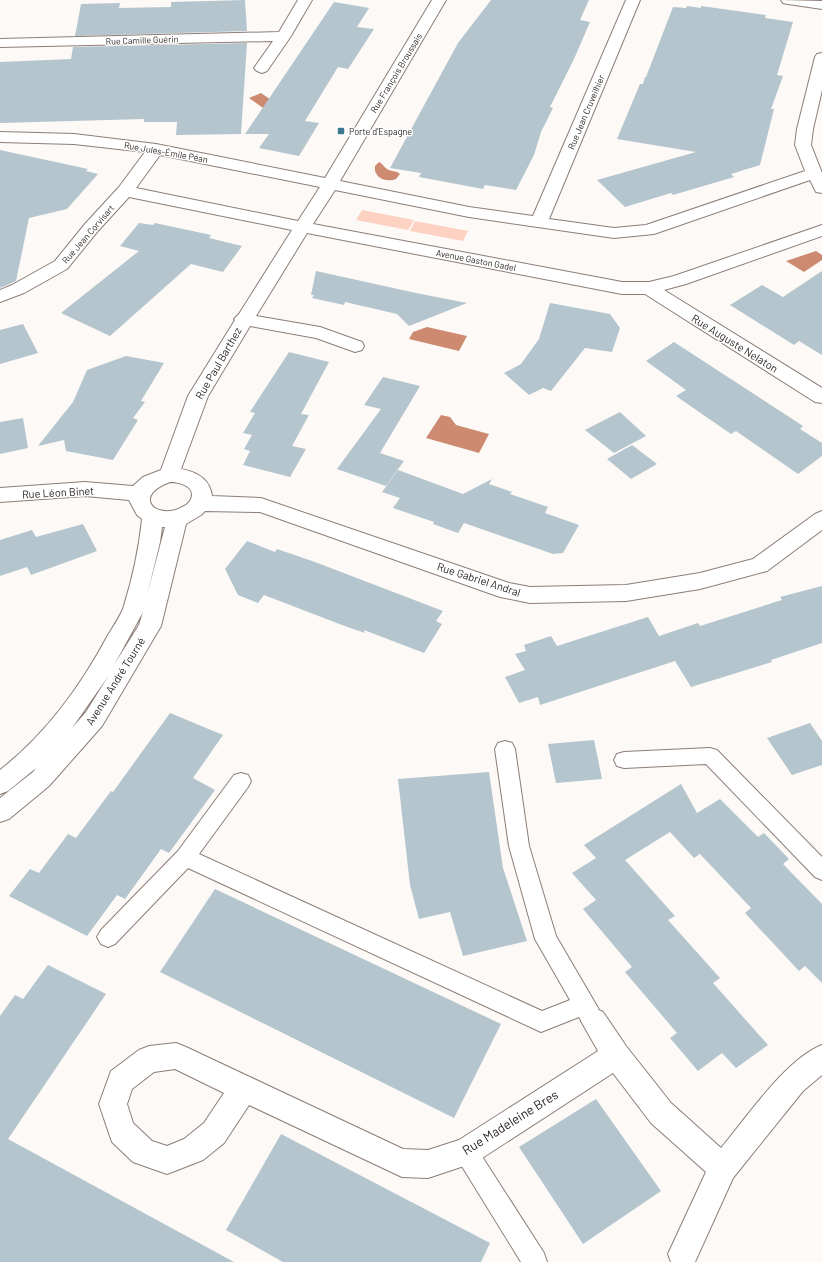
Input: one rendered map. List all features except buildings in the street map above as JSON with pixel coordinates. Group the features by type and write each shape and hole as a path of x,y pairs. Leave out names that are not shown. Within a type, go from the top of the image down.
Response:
{"street":[{"path":"262,68 284,36 304,0"},
{"name":"Rue François Broussais","path":"302,227 330,184 439,0"},
{"name":"Rue Jean Cruveilhier","path":"539,224 633,0"},
{"path":"788,0 822,5"},
{"name":"Rue Camille Guérin","path":"0,43 284,36"},
{"path":"822,57 805,129 803,145 814,173 822,188"},
{"name":"Rue Jules-Émile Péan","path":"0,137 74,138 156,149 330,184"},
{"name":"Rue Jean Corvisart","path":"0,296 18,289 61,265 91,228 126,191 156,149"},
{"path":"330,184 539,224 614,233 648,230 814,173"},
{"name":"Avenue Gaston Gadel","path":"126,191 302,227 622,288 649,288 680,280 822,230"},
{"name":"Rue Paul Barthez","path":"169,475 198,396 302,227"},
{"name":"Rue Auguste Nelaton","path":"649,288 822,397"},
{"name":"Rue Paul Barthez","path":"244,319 320,333 355,346"},
{"path":"169,475 188,477 196,482 201,488 202,496 200,503 195,510 187,516 168,520 153,517 146,513 141,507 139,501 140,494 150,481 169,475"},
{"name":"Rue Léon Binet","path":"0,495 85,489 140,494"},
{"name":"Rue Gabriel Andral","path":"200,503 260,505 502,588 530,595 626,593 700,581 760,565 822,519"},
{"name":"Avenue André Tourné","path":"0,784 24,765 59,728 104,664 133,610 150,542 153,517"},
{"name":"Avenue André Tourné","path":"0,812 41,779 94,719 150,626 172,544 177,519"},
{"path":"589,1013 616,1056 661,1113 722,1168"},
{"name":"Rue Madeleine Bres","path":"244,1088 214,1133 193,1150 167,1160 143,1152 122,1132 113,1104 121,1080 150,1058 176,1056 244,1088 402,1163 428,1164 466,1152 616,1056"},
{"path":"680,1259 722,1168 793,1082 822,1058"}],"lane":[{"path":"185,857 541,1022 589,1013 546,939 519,846 505,749"},
{"path":"624,760 710,756 822,871"},
{"path":"108,937 185,857 241,781"},
{"path":"466,1152 535,1262"}],"shaded area":[{"path":"261,93 277,104 273,115 249,98"},
{"path":"379,162 389,170 400,174 396,179 392,180 385,180 381,178 376,174 375,170 375,166"},
{"path":"362,210 414,220 408,230 356,220"},
{"path":"415,221 468,231 463,241 410,231"},
{"path":"816,251 822,255 822,260 804,272 786,261"},
{"path":"427,327 467,336 459,351 409,339 413,332"},
{"path":"441,415 450,417 456,425 489,434 479,453 426,438"}],"place":[{"name":"Porte d'Espagne","path":"341,131"}]}
